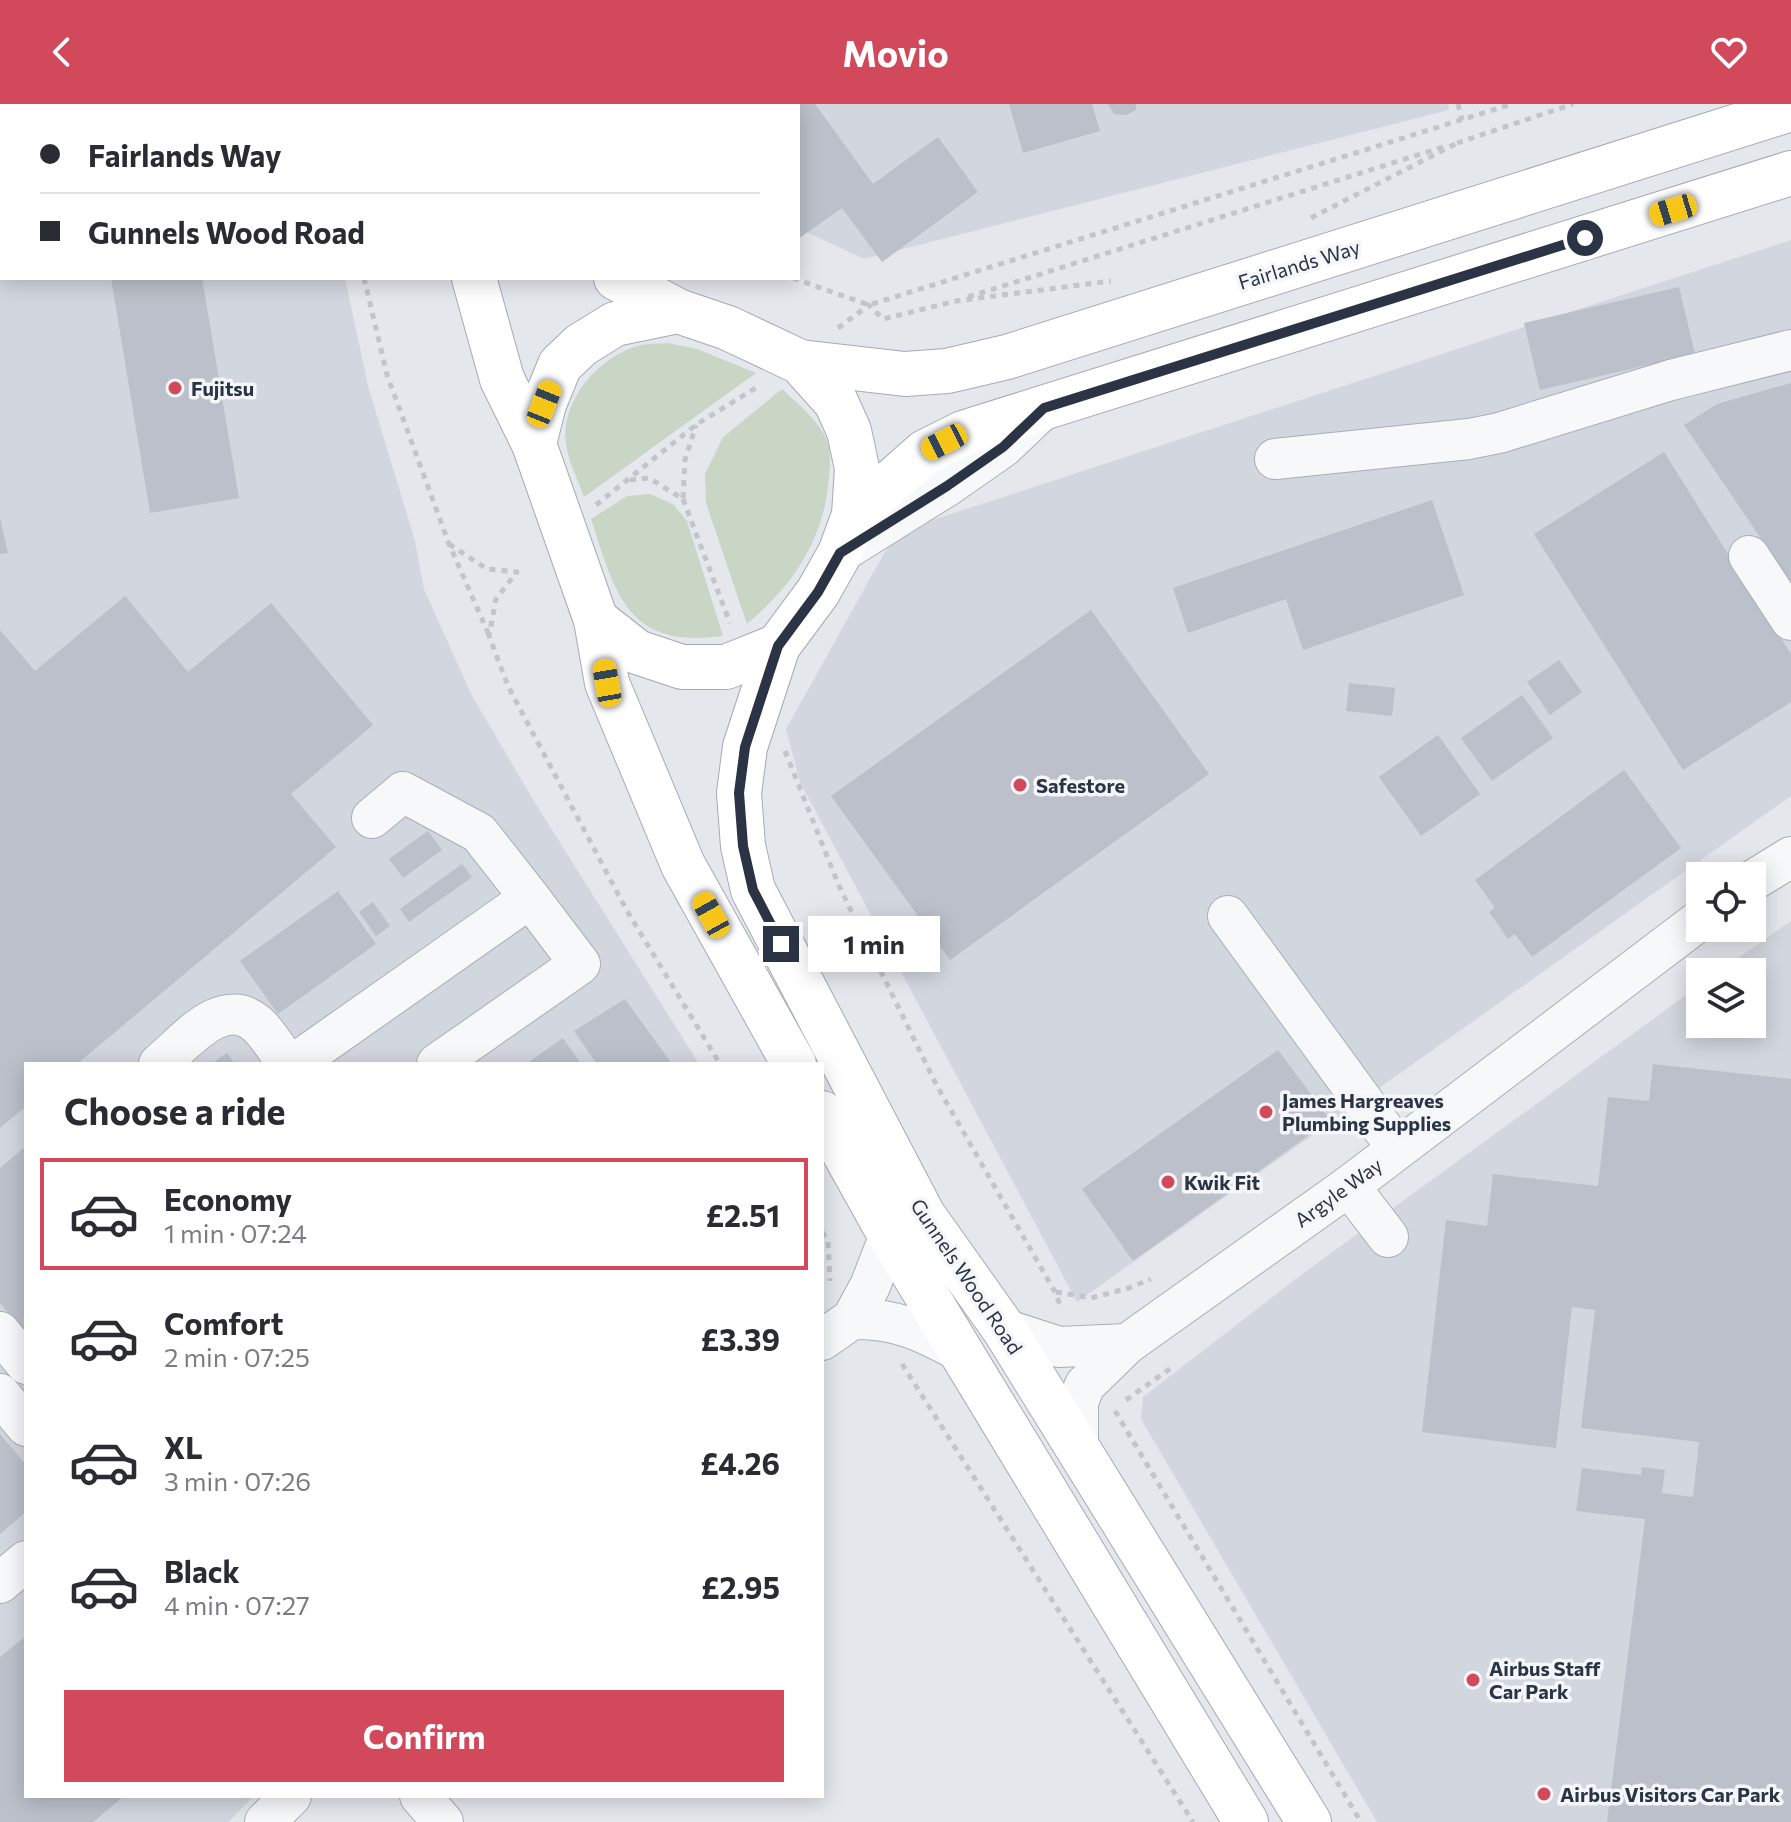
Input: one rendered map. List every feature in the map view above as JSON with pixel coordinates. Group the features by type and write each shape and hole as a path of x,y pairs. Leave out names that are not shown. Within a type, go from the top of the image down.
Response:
{"main road":[{"name":"Fairlands Way","path":"815,348 905,374 947,371 1007,357 1791,109"},
{"path":"847,534 925,452 963,433 1791,173"},
{"path":"475,280 502,379 534,444 596,620 607,683 683,865 793,1062"},
{"name":"Gunnels Wood Road","path":"620,280 678,311 728,328 815,348 849,431 857,468 847,534 818,592 778,646 745,747 739,793 743,846 753,890 923,1215 1004,1329 1309,1822"},
{"path":"534,444 544,404 560,365 581,345 615,324 678,311"},
{"path":"596,620 637,652 682,667 726,667 778,646"},
{"name":"Gunnels Wood Road","path":"824,1117 890,1235 1246,1822"}],"street":[{"path":"1275,459 1469,439 1499,433 1671,380 1791,350"},
{"path":"1749,556 1791,620"},
{"path":"372,818 403,792 479,833 580,964 440,1062"},
{"path":"1766,872 1791,857"},
{"path":"297,1062 530,898"},
{"path":"1228,916 1397,1148"},
{"name":"Argyle Way","path":"1078,1450 1078,1402 1085,1385 1127,1344 1349,1186 1686,931"},
{"path":"161,1062 219,1015 238,1013 258,1025 286,1062"},
{"path":"1349,1186 1388,1237"},
{"path":"837,1329 870,1286 890,1235"},
{"path":"837,1329 880,1318 919,1329 961,1352"},
{"path":"1004,1329 1059,1347 1127,1344"},
{"path":"0,1332 24,1362"},
{"path":"0,1394 24,1424"},
{"path":"0,1583 24,1563"},
{"path":"265,1822 289,1798"},
{"path":"422,1798 443,1822"}],"path":[{"path":"1458,104 1462,120"},
{"path":"815,348 869,305 1512,104"},
{"path":"799,280 869,305 883,319 956,301 1573,104"},
{"path":"1300,223 1459,142"},
{"path":"364,280 387,375 449,544 508,686 627,911 719,1062"},
{"path":"956,301 1117,280"},
{"path":"593,508 697,424 762,384"},
{"path":"697,424 685,460 683,499 730,623"},
{"path":"628,480 649,478 683,499"},
{"path":"449,544 487,569 517,572 496,599 489,636"},
{"path":"784,747 839,886 937,1086 1061,1307"},
{"path":"824,1235 828,1241"},
{"path":"1055,1292 1091,1298 1154,1278"},
{"path":"901,1361 1193,1822"},
{"path":"1171,1368 1114,1408 1361,1822"}],"shaded area":[{"path":"800,104 1448,104 1449,110 864,259 800,229"},
{"path":"1791,240 1791,796 1698,862 1686,862 1686,870 1077,1302 800,782 786,729 896,532"},
{"path":"0,280 345,280 368,386 415,541 424,589 471,694 532,798 698,1062 24,1062 24,1798 252,1798 228,1822 0,1822"},
{"path":"1791,921 1791,1822 1377,1822 1141,1419 1143,1397 1305,1272 1686,995 1686,1038 1766,1038 1766,958 1738,958 1761,942 1766,942 1766,938"}],"green space":[{"path":"668,343 697,349 756,373 584,497 566,444 569,412 576,397 596,371 622,352 641,345"},
{"path":"782,389 813,419 827,440 830,463 826,500 821,521 804,559 779,593 747,624 706,503 705,474 723,437"},
{"path":"651,494 674,505 687,521 723,636 691,638 665,634 646,625 630,611 618,593 591,519 627,496"}],"building":[{"path":"800,104 815,104 873,184 938,137 978,192 882,262 842,208 800,238"},
{"path":"1009,104 1092,104 1100,131 1023,153"},
{"path":"1108,104 1136,104 1136,110 1126,115 1114,114"},
{"name":"Fujitsu","path":"111,280 202,280 239,498 150,513"},
{"path":"1679,287 1695,354 1540,390 1524,323"},
{"path":"1791,383 1791,583 1684,425 1717,404"},
{"path":"1664,452 1791,654 1791,702 1683,770 1534,534"},
{"path":"1432,500 1464,595 1303,650 1286,599 1188,633 1173,588"},
{"path":"0,518 8,553 0,554"},
{"path":"125,596 188,672 271,603 373,725 291,794 336,847 79,1062 24,1062 24,1108 0,1128 0,630 35,671"},
{"name":"Safestore","path":"1091,610 1209,774 950,960 831,796"},
{"path":"1559,660 1582,692 1550,715 1527,682"},
{"path":"1349,683 1395,688 1392,716 1346,711"},
{"path":"1522,695 1553,738 1492,781 1461,738"},
{"path":"1438,735 1480,794 1421,836 1379,777"},
{"path":"1624,770 1681,848 1532,957 1515,934 1508,939 1489,912 1495,908 1475,880"},
{"path":"428,831 442,850 403,878 389,859"},
{"path":"462,864 472,877 409,922 400,909"},
{"path":"338,891 376,944 278,1014 240,961"},
{"path":"373,902 390,926 376,936 359,912"},
{"path":"625,999 671,1062 596,1062 574,1031"},
{"path":"563,1038 580,1062 529,1062"},
{"path":"1278,1050 1330,1120 1133,1261 1082,1189"},
{"path":"227,1053 234,1062 214,1062"},
{"path":"1653,1064 1791,1079 1791,1822 1607,1822 1645,1519 1576,1511 1582,1468 1641,1475 1642,1467 1665,1470 1662,1493 1693,1497 1699,1442 1581,1428 1595,1310 1572,1307 1556,1448 1422,1432 1446,1220 1487,1226 1493,1174 1598,1186 1608,1097 1649,1101"},
{"path":"24,1148 24,1332 0,1303 0,1168"},
{"path":"0,1434 24,1463 24,1514 0,1534"},
{"path":"24,1638 24,1798 122,1798 93,1822 0,1822 0,1657"}],"place":[{"name":"Fujitsu","path":"175,388"},
{"name":"Safestore","path":"1020,785"},
{"name":"James Hargreaves Plumbing Supplies","path":"1266,1112"},
{"name":"Kwik Fit","path":"1168,1182"},
{"name":"Airbus Staff Car Park","path":"1473,1680"},
{"name":"Airbus Visitors Car Park","path":"1544,1794"}],"route":[{"path":"781,944 753,890 743,846 739,793 745,747 778,646 818,592 840,553 1003,447 1044,408 1585,238"}]}
